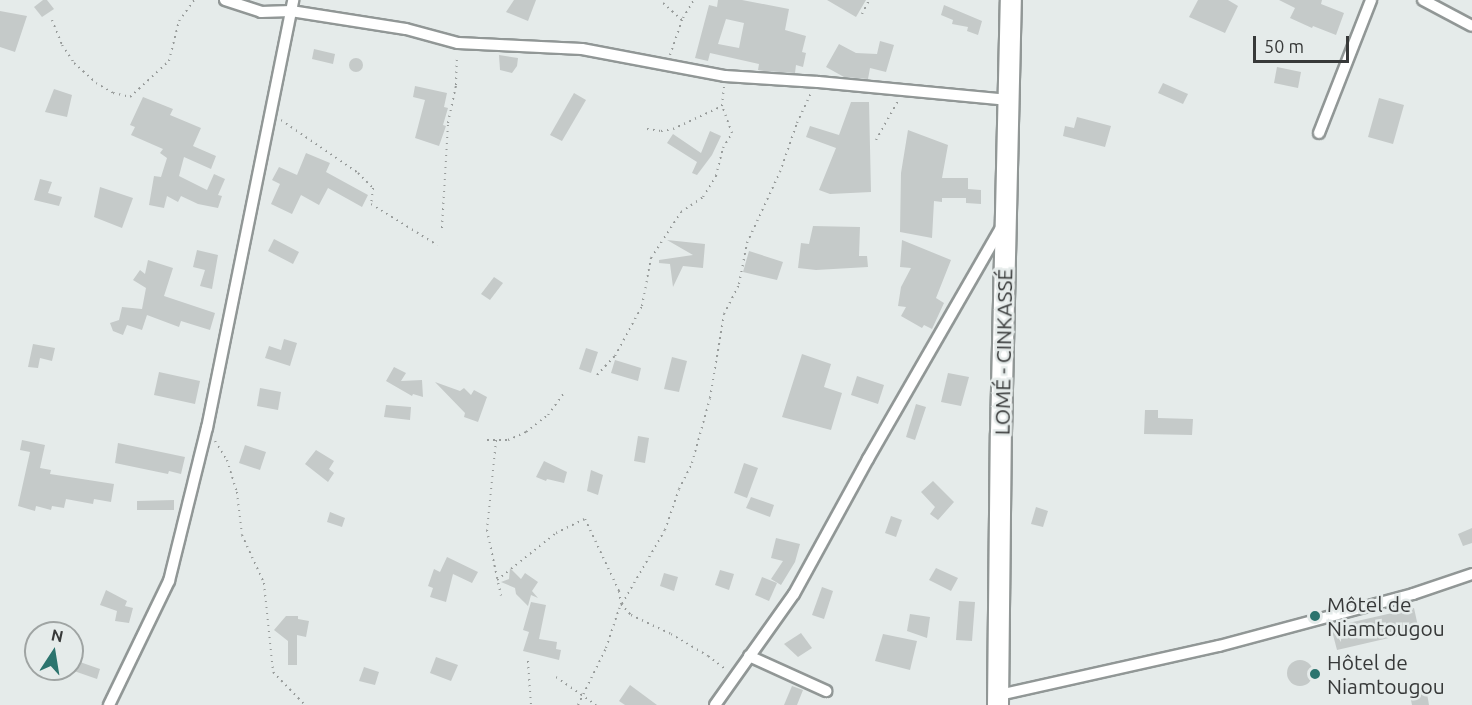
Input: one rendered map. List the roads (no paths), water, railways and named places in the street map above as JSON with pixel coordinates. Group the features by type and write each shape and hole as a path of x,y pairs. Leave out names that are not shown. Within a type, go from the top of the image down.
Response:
{"highway":[{"name":"LOMÉ - CINKASSÉ","path":"998,700 1011,0"}],"street":[{"path":"225,0 261,12 292,5 405,29 458,43 582,49 725,76 818,82 1009,100"},
{"path":"1319,133 1371,0"},
{"path":"1424,0 1472,26"},
{"path":"109,705 169,581 207,428 292,5"},
{"path":"716,705 794,594 868,459 1006,218"},
{"path":"998,700 1219,646 1413,594 1472,574"},
{"path":"749,656 826,691"}],"place":[{"name":"Môtel de Niamtougou","path":"1315,616"},
{"name":"Hôtel de Niamtougou","path":"1315,674"}]}
